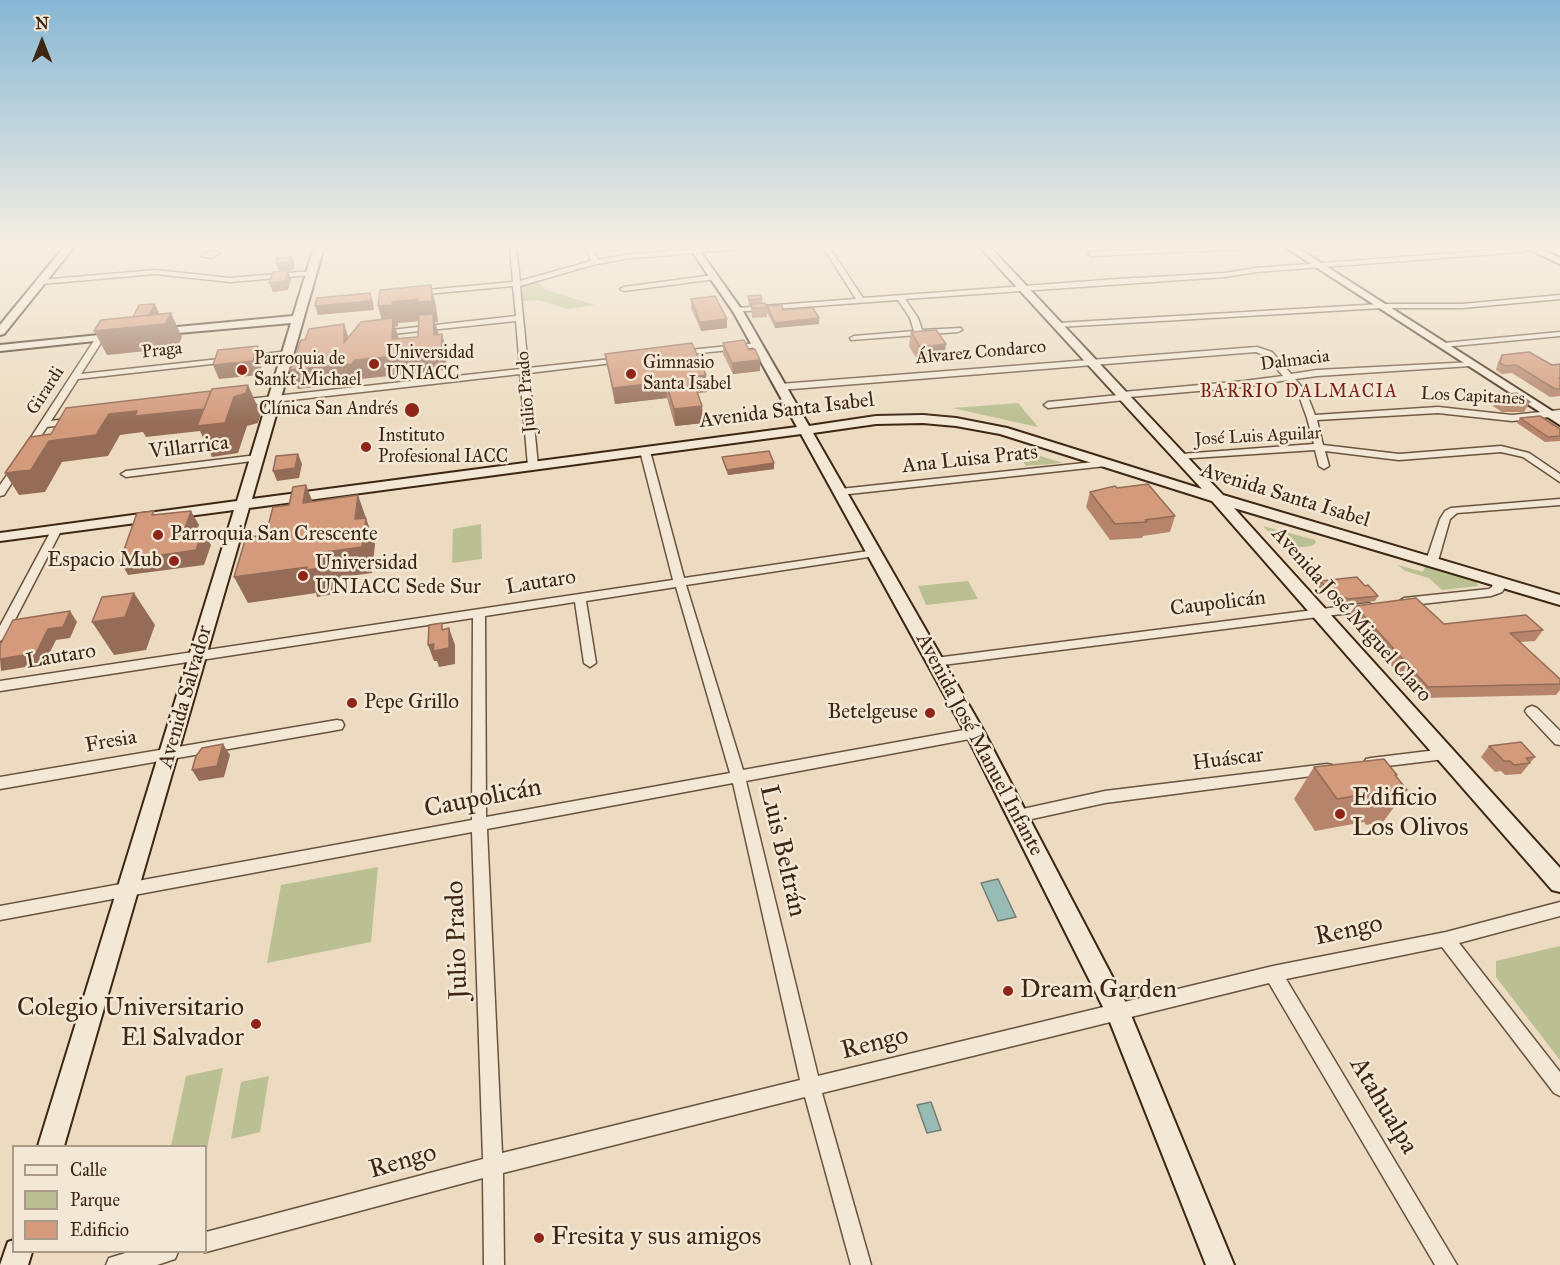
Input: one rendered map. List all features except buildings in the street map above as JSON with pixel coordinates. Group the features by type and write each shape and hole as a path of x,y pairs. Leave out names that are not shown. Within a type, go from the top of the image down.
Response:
{"main road":[{"path":"0,332 21,306"},
{"name":"Avenida Salvador","path":"51,1145 257,458 294,346 302,306"},
{"name":"Avenida José Manuel Infante","path":"733,306 806,429 975,733 1118,1011 1220,1265"},
{"name":"Avenida José Miguel Claro","path":"1040,306 1181,458 1560,883"},
{"path":"1382,306 1557,416"},
{"path":"0,348 299,319"},
{"name":"Avenida Santa Isabel","path":"0,537 892,419 956,422 1003,431 1103,464 1560,600"},
{"path":"1242,527 1243,520 1247,516 1268,514"}],"street":[{"name":"Julio Prado","path":"519,306 533,466"},
{"path":"736,310 785,306"},
{"path":"906,306 914,318 919,333"},
{"path":"1058,325 1381,306"},
{"path":"368,334 520,318"},
{"path":"854,338 958,330"},
{"path":"1443,345 1560,334"},
{"name":"Girardi","path":"0,493 100,338"},
{"path":"672,354 757,345"},
{"name":"Praga","path":"75,377 294,346"},
{"name":"Álvarez Condarco","path":"780,387 1091,360 1257,349 1269,354 1291,377"},
{"path":"224,405 629,359"},
{"name":"Dalmacia","path":"1048,405 1335,372 1471,364"},
{"path":"1291,377 1302,392 1312,418 1324,466"},
{"name":"Los Capitanes","path":"1312,418 1438,410 1504,418 1557,416"},
{"path":"45,425 87,420"},
{"name":"José Luis Aguilar","path":"1181,458 1318,447 1399,457 1501,449 1526,455 1559,478"},
{"name":"Luis Beltrán","path":"645,451 679,582 738,775 811,1087 861,1265"},
{"name":"Villarrica","path":"126,474 257,458"},
{"name":"Ana Luisa Prats","path":"840,492 1103,464"},
{"path":"1432,561 1445,519 1455,510 1560,502"},
{"path":"0,637 57,529"},
{"name":"Lautaro","path":"0,686 875,553"},
{"name":"Caupolicán","path":"935,662 1491,592 1498,589 1498,582"},
{"path":"580,597 590,663"},
{"name":"Julio Prado","path":"479,612 479,824 493,1165 494,1265"},
{"path":"1532,711 1560,740"},
{"name":"Fresia","path":"0,783 337,725"},
{"name":"Caupolicán","path":"0,913 975,733"},
{"name":"Huáscar","path":"1018,816 1105,797 1445,754"},
{"name":"Rengo","path":"207,1242 493,1165 1118,1011 1273,974 1446,939 1560,909"},
{"path":"1446,939 1560,1087"},
{"name":"Atahualpa","path":"1273,974 1447,1265"},
{"path":"116,1265 161,1253"}],"green space":[{"path":"558,306 588,306 567,309"},
{"path":"1018,403 1038,427 952,408"},
{"path":"1014,448 1063,463 1026,466"},
{"path":"481,524 482,559 452,563 453,529"},
{"path":"1263,526 1315,540 1316,543 1311,546 1285,549"},
{"path":"1426,564 1476,580 1478,586 1442,590 1429,578 1405,571 1398,565 1423,572"},
{"path":"968,581 978,599 926,605 918,586"},
{"path":"378,867 371,942 267,963 281,885"},
{"path":"1560,946 1560,1060 1496,977 1496,961"},
{"path":"223,1068 207,1149 207,1145 171,1145 186,1076"},
{"path":"269,1076 260,1132 231,1139 241,1082"}],"water":[{"path":"998,879 1016,917 998,921 981,883"},
{"path":"931,1102 941,1130 927,1133 917,1105"}],"place":[{"name":"Universidad UNIACC","path":"374,364"},
{"name":"Parroquia de Sankt Michael","path":"242,370"},
{"name":"Gimnasio Santa Isabel","path":"631,374"},
{"name":"Clínica San Andrés","path":"412,410"},
{"name":"Instituto Profesional IACC","path":"366,447"},
{"name":"Parroquia San Crescente","path":"158,535"},
{"name":"Espacio Mub","path":"174,561"},
{"name":"Universidad UNIACC Sede Sur","path":"303,576"},
{"name":"Pepe Grillo","path":"352,703"},
{"name":"Betelgeuse","path":"930,713"},
{"name":"Edificio Los Olivos","path":"1340,814"},
{"name":"Dream Garden","path":"1008,991"},
{"name":"Colegio Universitario El Salvador","path":"256,1024"},
{"name":"Fresita y sus amigos","path":"539,1238"}],"district":[{"name":"BARRIO DALMACIA","path":"1299,393"}]}
